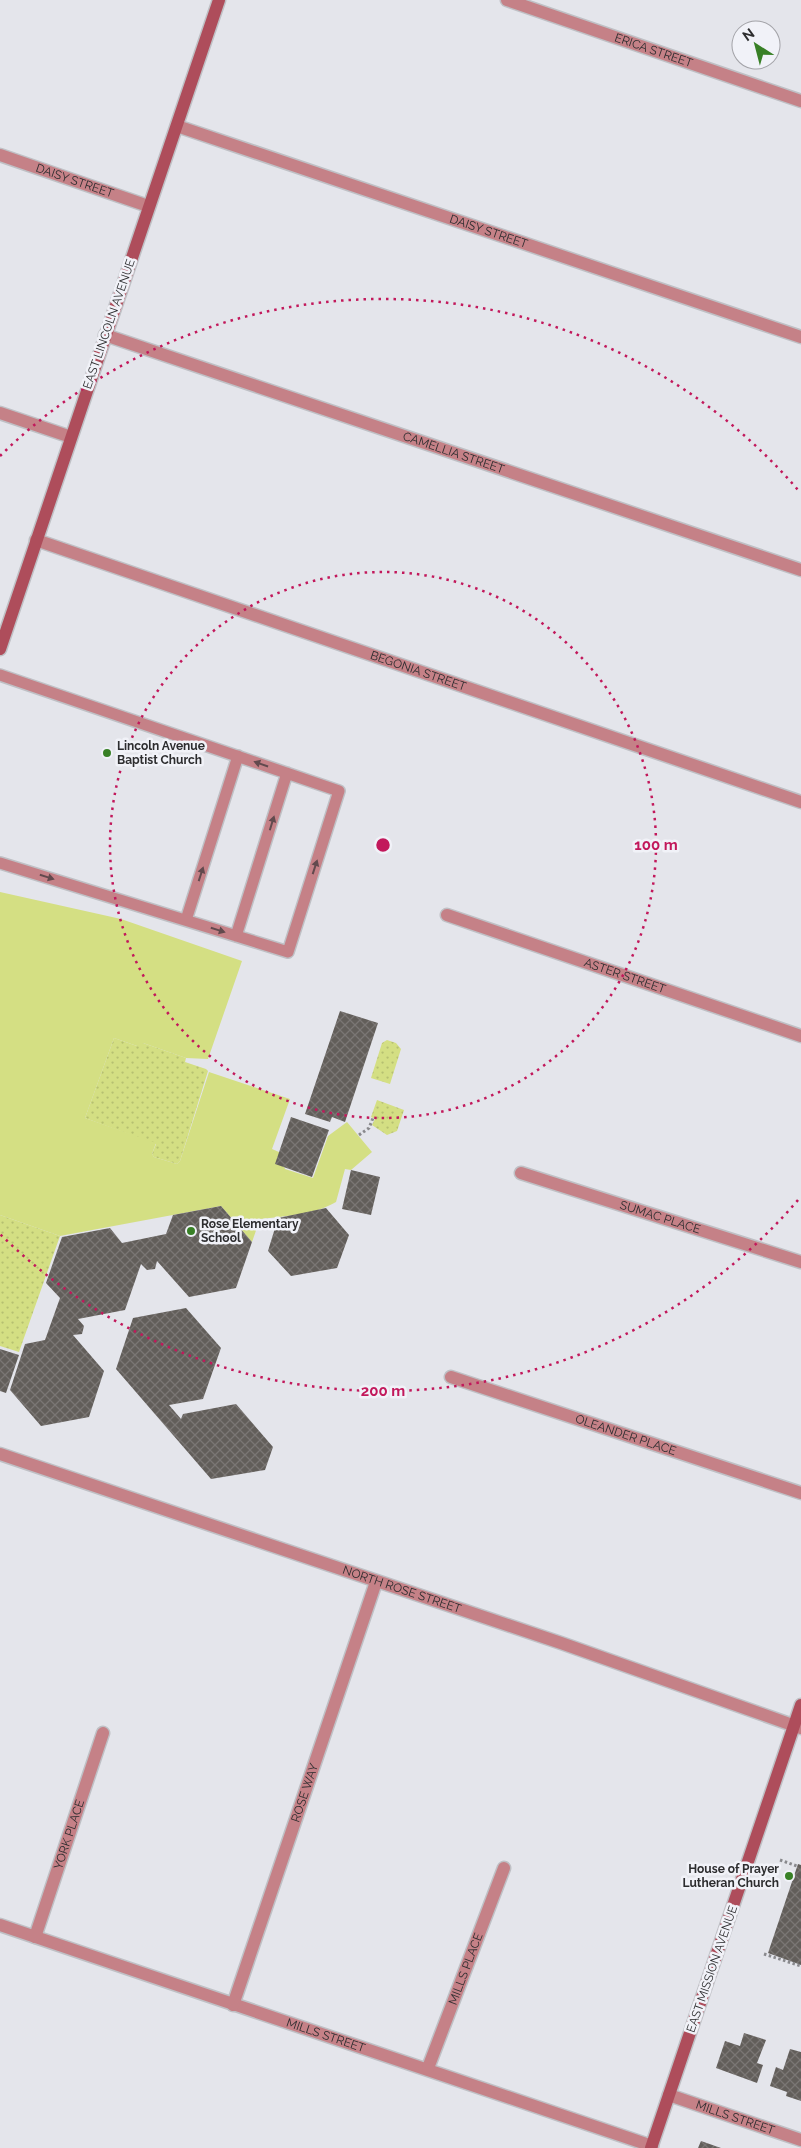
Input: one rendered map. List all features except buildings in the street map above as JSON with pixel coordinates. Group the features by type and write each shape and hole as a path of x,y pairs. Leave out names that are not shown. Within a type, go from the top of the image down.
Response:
{"main road":[{"name":"EAST LINCOLN AVENUE","path":"0,649 218,0"},
{"name":"EAST MISSION AVENUE","path":"652,2147 798,1726 801,1705"}],"street":[{"name":"ERICA STREET","path":"507,0 801,100"},
{"name":"DAISY STREET","path":"177,126 801,337"},
{"name":"DAISY STREET","path":"0,155 148,206"},
{"name":"CAMELLIA STREET","path":"106,335 801,570"},
{"path":"0,413 71,437"},
{"name":"BEGONIA STREET","path":"36,540 801,802"},
{"name":"ASTER STREET","path":"447,915 801,1036"},
{"name":"SUMAC PLACE","path":"521,1172 801,1262"},
{"name":"OLEANDER PLACE","path":"451,1377 801,1493"},
{"name":"NORTH ROSE STREET","path":"0,1454 561,1643 798,1726"},
{"name":"ROSE WAY","path":"233,2005 376,1582"},
{"name":"YORK PLACE","path":"35,1936 103,1732"},
{"name":"MILLS PLACE","path":"428,2068 504,1868"},
{"name":"MILLS STREET","path":"0,1925 233,2005 428,2068 652,2147"},
{"name":"MILLS STREET","path":"669,2095 801,2140"}],"lane":[{"path":"0,675 339,791 288,952 0,862"},
{"path":"186,920 238,756"},
{"path":"236,936 287,773"}],"path":[{"path":"359,1135 369,1128 372,1118"},
{"path":"780,1860 797,1866"},
{"path":"764,1954 801,1966"}],"green space":[{"path":"0,892 121,919 242,961 208,1059 186,1058 143,1043 142,1046 137,1046 114,1038 85,1118 156,1143 152,1154 154,1157 177,1164 180,1161 209,1072 290,1099 272,1149 279,1152 285,1169 313,1178 328,1136 347,1122 372,1152 351,1170 345,1169 336,1202 318,1210 260,1219 252,1242 221,1206 60,1236 0,1215"},
{"path":"114,1038 137,1046 143,1043 186,1058 185,1062 208,1071 180,1161 177,1164 154,1157 152,1154 156,1144 85,1118"},
{"path":"387,1040 396,1043 401,1049 390,1084 371,1078 382,1043"},
{"path":"377,1100 404,1110 397,1131 387,1135 372,1125 375,1119 371,1117"},
{"path":"0,1215 60,1236 19,1352 0,1346"}],"place":[{"name":"Lincoln Avenue Baptist Church","path":"107,753"},
{"name":"Rose Elementary School","path":"191,1231"},
{"name":"House of Prayer Lutheran Church","path":"789,1876"}]}
